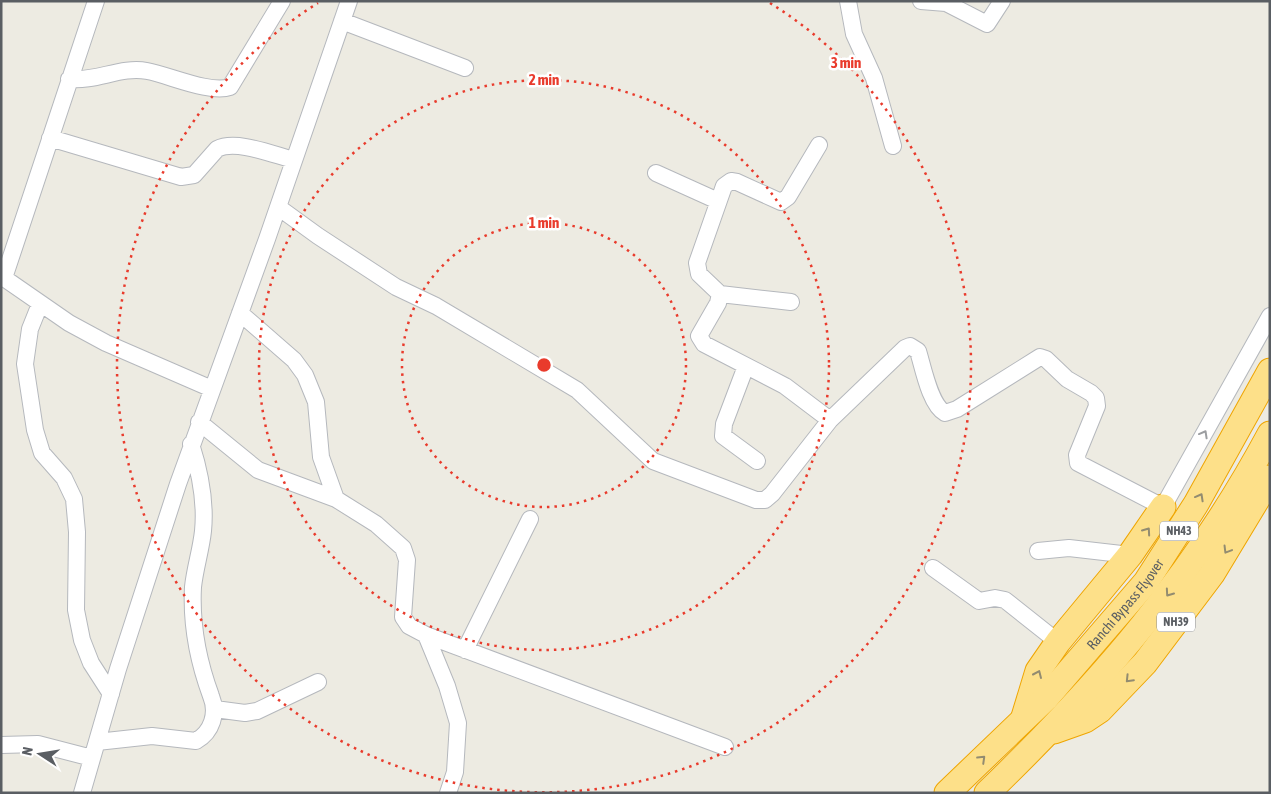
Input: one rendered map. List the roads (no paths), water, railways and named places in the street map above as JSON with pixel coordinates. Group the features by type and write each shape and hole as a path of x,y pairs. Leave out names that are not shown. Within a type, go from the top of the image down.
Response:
{"highway":[{"name":"Ranchi Bypass Flyover","path":"1023,720 1056,687 1146,582 1196,504 1270,371"},
{"name":"Ranchi Bypass Flyover","path":"1049,733 1153,615 1210,535 1270,434"},
{"name":"NH39","path":"1049,733 1085,720 1100,710 1145,663 1212,574 1270,478"},
{"path":"1023,720 1038,671 1058,642 1130,555 1163,507"},
{"name":"NH43","path":"947,793 1023,720"},
{"name":"NH43","path":"986,793 1049,733"}],"street":[{"path":"96,1 3,278 40,304 106,343 212,388"},
{"path":"69,79 89,80 139,70 216,88 230,86 282,1"},
{"path":"87,790 95,750 111,694 191,444 278,207 349,1"},
{"path":"848,1 854,34 874,78 893,146"},
{"path":"921,1 946,3 987,24 1002,1"},
{"path":"342,21 465,68"},
{"path":"50,138 181,177 194,175 217,149 222,146 240,146 294,160"},
{"path":"791,302 720,294 699,274 697,263 724,186 731,181 777,201 784,201 819,145"},
{"path":"656,173 718,201"},
{"path":"278,207 318,236 396,287 443,310 577,390 643,453 665,467 756,500 765,500 772,494 830,420 904,348 910,346 918,351 933,398 940,410 945,413 957,409 1040,357 1046,359 1067,379 1096,398 1097,406 1077,455 1078,463 1163,507 1270,316"},
{"path":"720,294 718,303 700,331 701,340 785,386 830,420"},
{"path":"40,304 30,329 25,364 35,430 42,453 67,483 74,499 77,532 76,610 82,640 91,664 111,694"},
{"path":"240,313 294,360 306,375 316,402 320,457 336,499"},
{"path":"746,366 724,424 723,436 757,461"},
{"path":"199,422 258,470 336,499 376,524 403,548 407,560 403,618 409,626 426,635 465,650 725,747"},
{"path":"1,745 38,744 95,750 152,736 196,742 207,732 213,721 215,709 196,648 193,589 204,515 200,475 191,444"},
{"path":"465,650 530,519"},
{"path":"1038,551 1069,548 1130,555"},
{"path":"934,568 979,601 995,598 1004,600 1058,642"},
{"path":"426,635 447,686 458,723 455,772 448,793"},
{"path":"215,709 245,713 256,711 318,682"}]}
